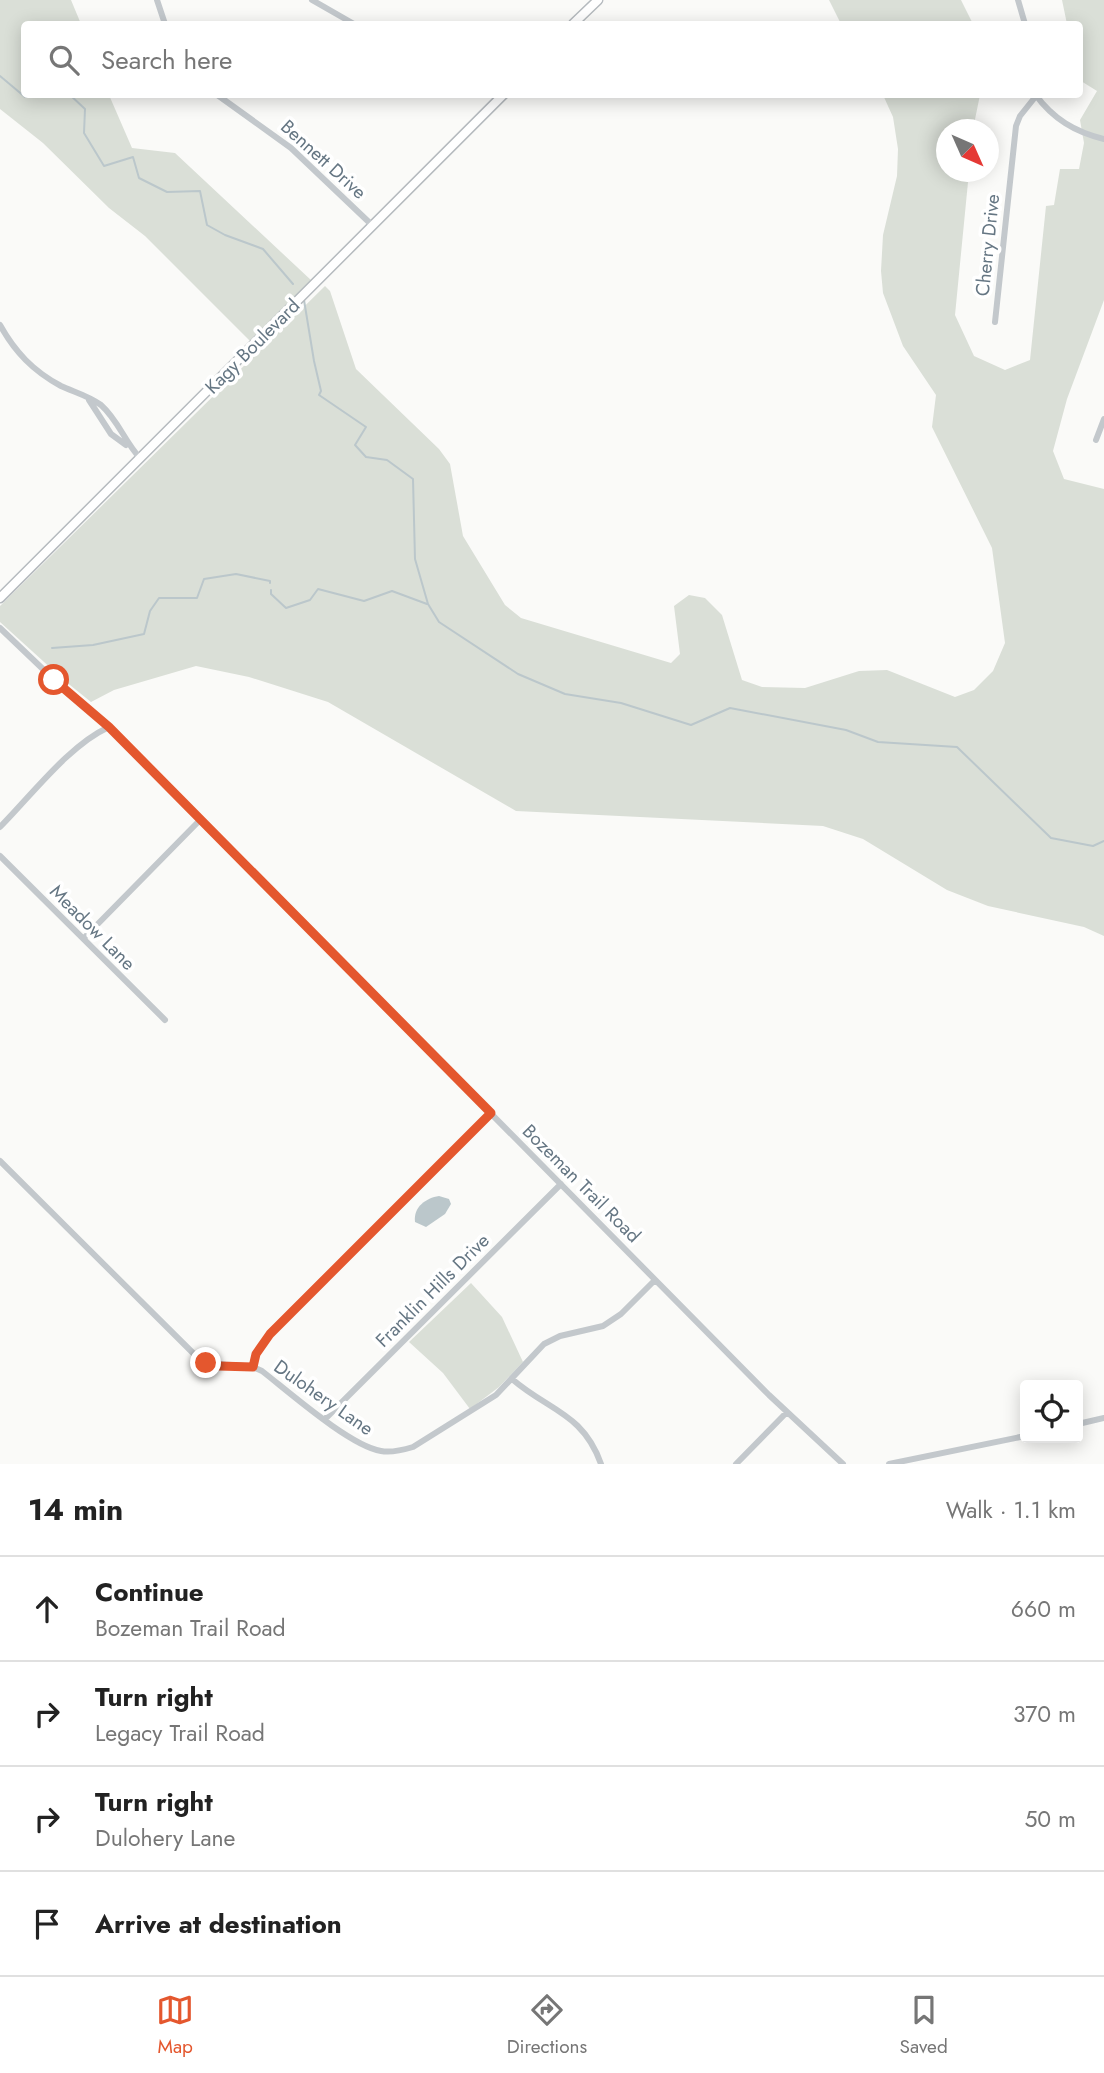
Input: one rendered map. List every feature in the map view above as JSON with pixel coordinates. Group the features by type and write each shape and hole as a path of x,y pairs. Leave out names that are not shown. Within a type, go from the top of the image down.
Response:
{"main road":[{"path":"576,21 598,0"},
{"name":"Kagy Boulevard","path":"0,598 500,98"}],"street":[{"path":"157,0 164,21"},
{"path":"312,0 349,21"},
{"path":"1018,0 1024,21"},
{"name":"Bennett Drive","path":"222,98 291,148 373,226"},
{"name":"Cherry Drive","path":"995,322 1016,126 1034,98"},
{"path":"1038,98 1064,124 1104,139"},
{"path":"0,325 27,363 40,374 93,400 107,411 129,446 140,458"},
{"path":"85,397 111,434 129,446"},
{"path":"1096,440 1104,419"},
{"name":"Bozeman Trail Road","path":"0,628 109,727 655,1280 843,1464"},
{"path":"0,827 74,752 109,727"},
{"path":"84,938 200,820"},
{"name":"Meadow Lane","path":"0,856 165,1020"},
{"path":"253,1367 256,1354 270,1334 491,1113"},
{"name":"Dulohery Lane","path":"0,1161 195,1355 206,1363 218,1366 253,1367 366,1447 383,1452 402,1451 424,1441 481,1406 512,1379 544,1343 560,1336 603,1326 621,1314 655,1280"},
{"name":"Franklin Hills Drive","path":"326,1419 561,1184"},
{"path":"512,1379 575,1422 591,1441 601,1464"},
{"path":"736,1464 788,1412"},
{"path":"1083,1423 1104,1418"},
{"path":"889,1464 1020,1437"}],"shaded area":[{"path":"0,0 71,0 80,21 21,21 21,98 110,98 132,148 175,153 312,281 251,342 145,236 109,208 43,143 0,109"},
{"path":"829,0 961,0 972,21 840,21"},
{"path":"1062,0 1104,0 1104,300 1067,399 1053,451 1064,479 1104,489 1104,936 1084,927 988,906 947,890 863,839 823,826 516,811 328,702 249,677 196,666 114,690 91,702 0,622 0,606 325,286 330,291 356,369 439,449 450,464 463,536 505,605 521,618 671,663 680,654 674,606 689,595 705,598 722,615 742,680 762,687 805,688 859,671 887,670 955,697 974,690 993,671 1005,643 992,548 932,427 936,395 903,346 883,293 883,235 897,176 898,149 893,117 884,98 979,98 975,119 936,119 936,182 968,182 955,315 974,356 1005,370 1030,360 1046,206 1054,205 1060,169 1079,169 1084,143 1080,120 1097,91 1083,82 1083,21 1066,21"},
{"path":"439,1196 449,1199 451,1204 445,1214 426,1227 415,1222 416,1212 421,1204"},
{"path":"471,1283 502,1317 523,1362 499,1387 470,1409 443,1373 409,1342"}],"waterway":[{"path":"0,76 21,94"},
{"path":"73,98 85,109 84,133 104,166 133,157 139,178 167,192 200,191 207,225 225,235 263,249 293,284"},
{"path":"304,300 321,391 319,395 366,427 355,445 366,457 387,460 413,479 415,559 428,604 439,622 518,674 565,694 621,703 691,725 730,708 846,730 878,742 957,747 1051,838 1093,846 1104,841"},
{"path":"52,648 93,645 144,634 150,611 159,598 197,598 204,579 236,574 270,583"},
{"path":"271,590 271,594 286,608 310,600 318,589 364,601 392,591 427,604"}],"route":[{"path":"54,680 109,727 491,1113 287,1315 262,1344 253,1367 206,1363"}]}
